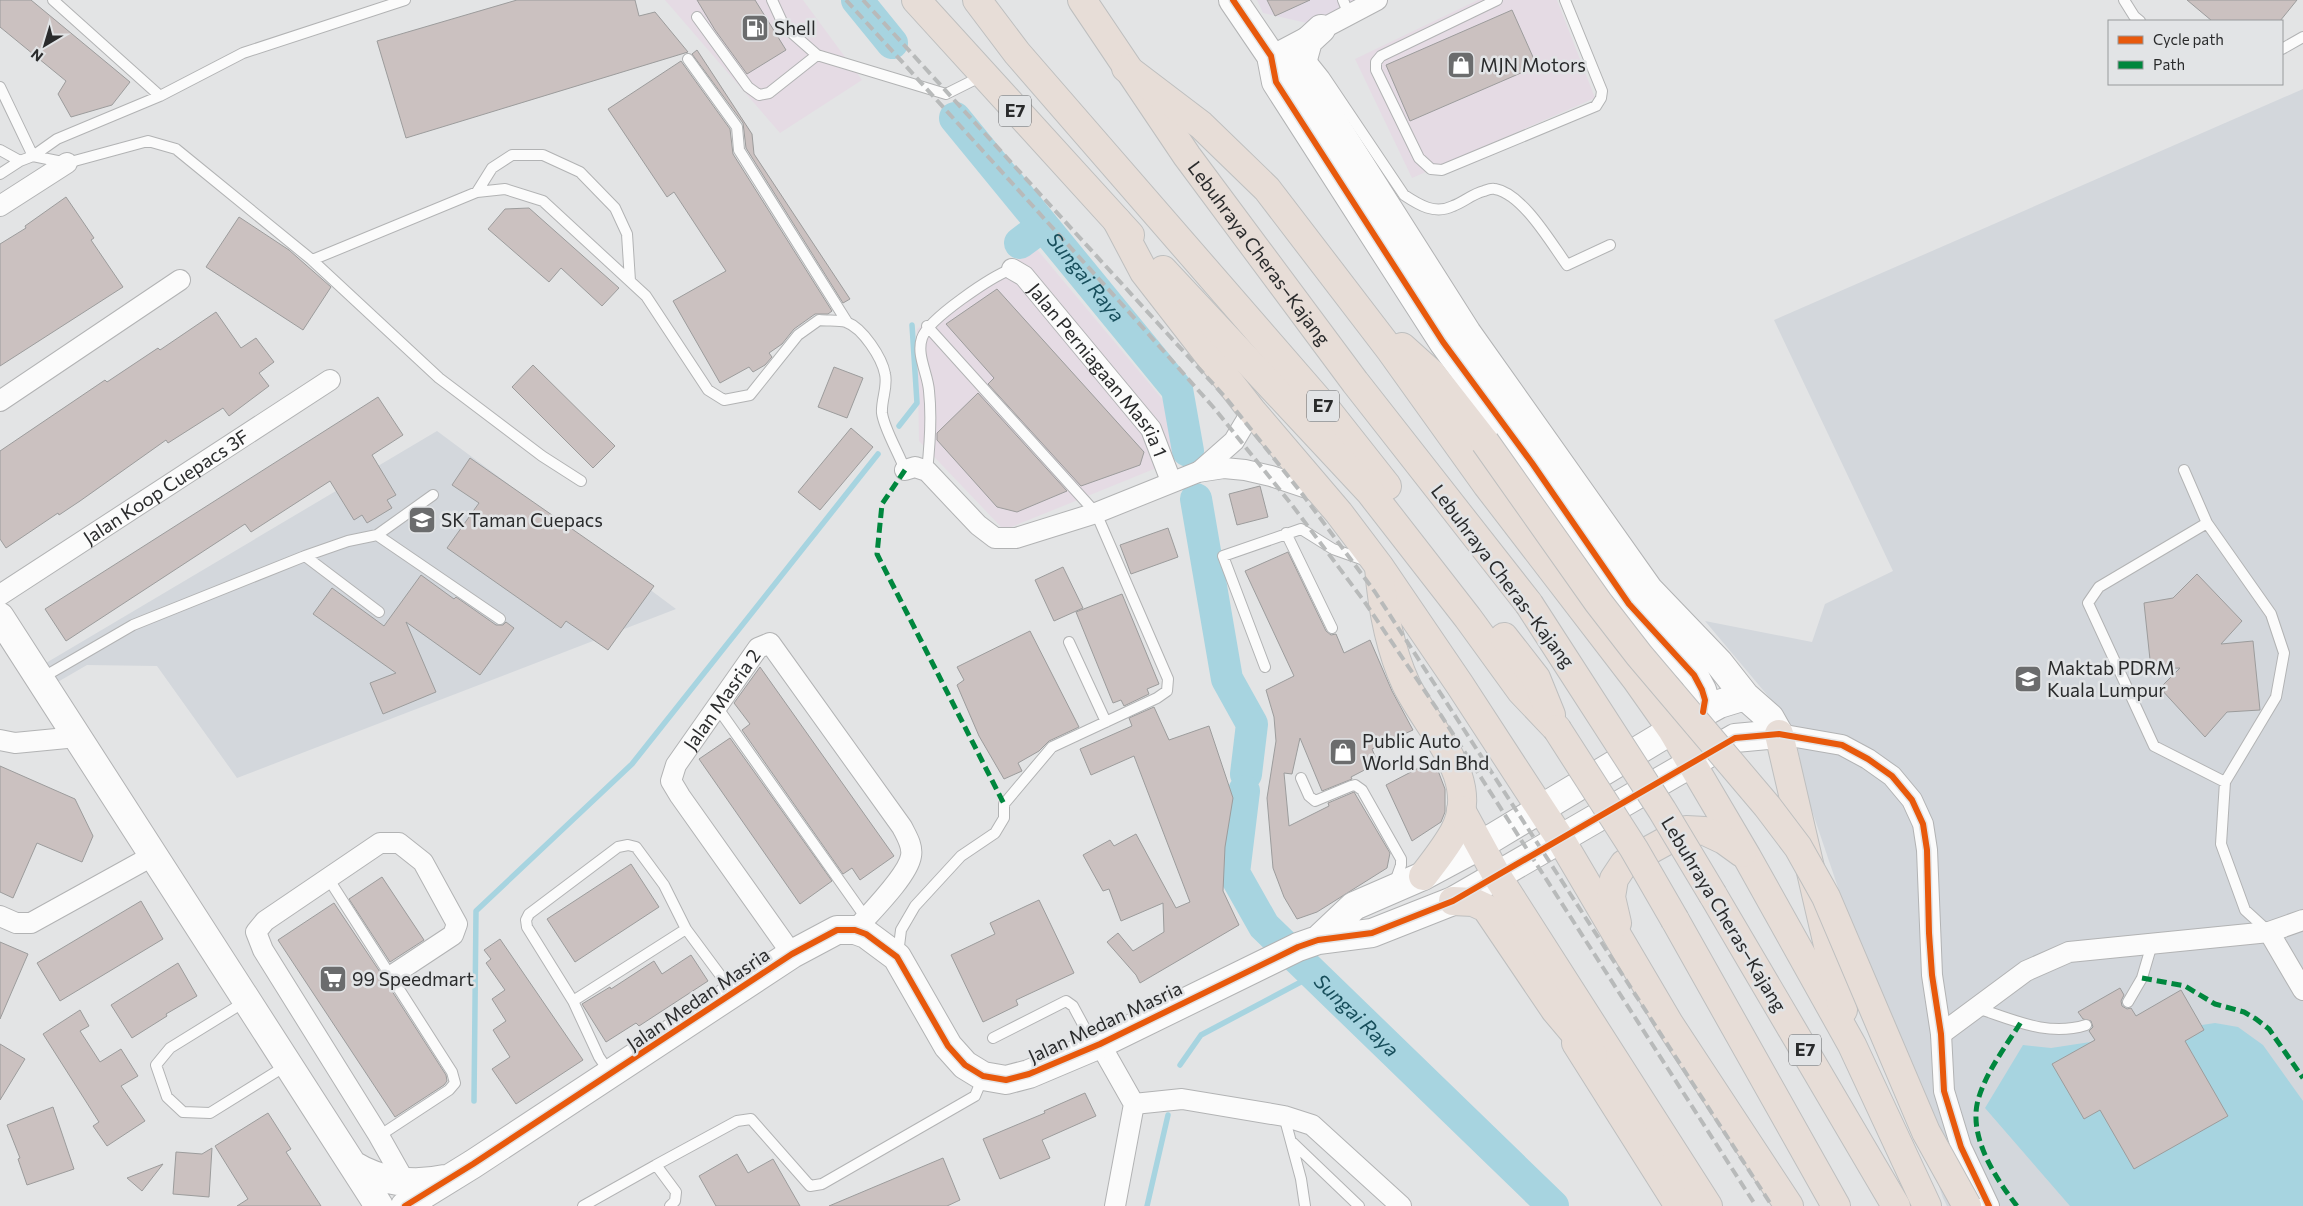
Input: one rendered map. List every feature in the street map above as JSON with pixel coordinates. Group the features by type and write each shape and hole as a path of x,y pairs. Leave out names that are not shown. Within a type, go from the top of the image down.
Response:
{"highway":[{"name":"E7","path":"916,0 983,76 1370,492 1468,618 1521,691 1557,729"},
{"name":"E7","path":"977,0 1060,104 1333,418 1536,678 1557,729 1634,850 1675,920 1836,1206"},
{"name":"Lebuhraya Cheras–Kajang","path":"1082,0 1187,156 1350,374 1529,604 1662,810 1896,1206"},
{"path":"1126,68 1201,125 1267,189 1355,304 1487,485 1636,679 1672,730 1747,857 1852,1045 1927,1206"},
{"path":"1117,221 1144,272 1252,411 1322,493 1379,566 1460,684 1561,840 1620,937 1670,1025 1789,1206"},
{"path":"1355,304 1432,374 1485,442 1598,602 1639,655 1767,806 1798,847 1826,897 1926,1132 1967,1206"},
{"path":"1379,566 1382,604 1391,642 1406,684 1454,763 1462,786 1460,810 1455,830 1423,876"},
{"path":"1779,734 1819,912 1852,1045"},
{"path":"1460,810 1496,876 1708,1206"},
{"path":"1620,937 1611,897 1614,879 1624,864 1686,830 1705,831 1724,840 1747,857"},
{"path":"1453,901 1473,902 1486,908 1555,1010 1679,1206"},
{"path":"1555,1010 1619,1086 1647,1113"}],"street":[{"path":"1233,0 1272,56 1276,82 1443,342 1532,463 1629,604 1694,675 1705,700 1703,712"},
{"path":"1377,0 1346,7 1308,41 1302,61 1467,332 1650,590 1719,663 1745,696 1770,718 1779,734 1842,745 1868,759 1892,776 1912,800 1923,824 1926,841 1932,975 1940,1034 1944,1091 1961,1147 1989,1206"},
{"path":"1272,56 1321,29"},
{"path":"1272,56 1302,61"},
{"path":"0,206 67,163"},
{"name":"Jalan Perniagaan Masria 1","path":"1012,269 1024,276 1151,429 1172,482"},
{"path":"0,401 180,280"},
{"name":"Jalan Koop Cuepacs 3F","path":"0,595 330,380"},
{"path":"1198,472 1234,441 1252,411"},
{"path":"905,470 915,467 928,471"},
{"path":"1198,472 1224,468 1245,470 1322,493"},
{"name":"Jalan Perniagaan Masria 1","path":"928,471 978,525 995,538 1016,538 1096,513 1198,472"},
{"path":"0,617 379,1206"},
{"name":"Jalan Masria 2","path":"792,954 680,796 672,781 676,765 758,648 770,642 902,828 911,845 912,856 906,870 860,924"},
{"name":"Jalan Medan Masria","path":"405,1194 452,1177 611,1075 792,954 837,930 860,924 866,934 897,957 948,1046 965,1065 983,1076 1006,1080 1029,1074 1097,1045 1263,963 1308,943 1354,906 1423,876 1479,846 1703,712 1719,704 1745,696"},
{"name":"Jalan Medan Masria","path":"1308,943 1372,933 1453,901 1735,738 1779,734"},
{"path":"0,740 15,743 77,737"},
{"path":"391,976 452,936 458,924 423,862 399,843 380,843 265,921 256,932 263,950 380,1136 405,1194"},
{"path":"0,916 16,923 31,924 154,855"},
{"path":"1940,1034 2026,971 2069,952 2268,932 2303,920"},
{"path":"2268,932 2303,990"},
{"path":"1097,1045 1134,1104 1115,1206"},
{"path":"1134,1104 1182,1099 1284,1116 1312,1125 1401,1206"},
{"path":"353,1165 405,1194"}],"lane":[{"path":"53,0 160,96"},
{"path":"0,174 20,161 33,156 57,139 160,96 244,53 405,0"},
{"path":"772,0 784,26 817,55 946,94 983,76"},
{"path":"1497,0 1381,56 1376,62 1376,70 1419,158 1432,170 1442,170 1596,106 1601,98 1602,90 1565,0"},
{"path":"2124,0 2139,20"},
{"path":"697,17 748,87 758,95 769,93 817,55"},
{"path":"2283,47 2303,37"},
{"path":"688,59 737,127 739,150 847,322 867,339 879,356 885,374 886,392 882,412 887,430 899,452 905,470"},
{"path":"1302,61 1324,76 1404,195 1418,205 1434,210 1452,207 1477,192 1494,188 1510,196 1530,214 1567,265 1610,245"},
{"path":"0,87 33,156"},
{"path":"33,156 67,163 148,141 176,148 312,260 439,378 542,456 581,481"},
{"path":"0,150 20,161"},
{"path":"477,192 492,168 512,155 543,154 580,172 615,208 627,234 630,281"},
{"path":"312,260 477,192 505,189 543,201 646,296 708,390 724,400 750,395 798,335 819,320 847,322"},
{"path":"928,471 932,425 929,387 922,360 921,340 927,326 997,275 1012,269"},
{"path":"897,957 901,930 915,906 961,856 995,832 1004,818 1004,804 1052,747 1158,698 1167,691 1168,679 1096,513 927,326"},
{"path":"2184,470 2207,523 2271,614 2284,653 2276,697 2225,782 2221,844 2244,910 2268,932"},
{"path":"40,679 132,625 305,556 348,541 377,535 433,495"},
{"path":"2207,523 2099,587 2088,603 2154,746 2225,782"},
{"path":"1264,667 1223,556 1301,529 1333,549 1379,566"},
{"path":"1286,533 1332,628"},
{"path":"377,535 500,619"},
{"path":"305,556 379,612"},
{"path":"1069,642 1106,722"},
{"path":"717,707 860,924"},
{"path":"1301,778 1309,796 1315,801 1355,785 1362,790 1400,859 1401,866 1392,890"},
{"path":"611,1075 599,1057 573,1001 527,927 526,920 529,914 618,848 628,845 636,847 664,885 686,929 734,994"},
{"path":"328,878 452,1072 455,1082 449,1090 380,1136"},
{"path":"573,1001 686,929"},
{"path":"2128,1002 2142,978 2152,944"},
{"path":"247,1001 170,1048 156,1065 166,1097 183,1112 210,1113 288,1065"},
{"path":"994,1038 1066,1001 1073,1006 1097,1045"},
{"path":"1977,1008 2050,1030 2069,1030 2086,1025"},
{"path":"583,1206 737,1121 751,1119 810,1186 822,1184 975,1096 983,1076"},
{"path":"1284,1116 1301,1178 1305,1206"},
{"path":"1291,1141 1359,1206"},
{"path":"656,1164 676,1192 675,1201 670,1206"}],"shaded area":[{"path":"665,0 803,0 862,80 780,133"},
{"path":"1257,0 1356,0 1311,24 1263,13"},
{"path":"1478,0 1557,0 1595,98 1412,178 1355,59"},
{"name":"Maktab PDRM Kuala Lumpur","path":"2303,89 2303,1206 1947,1206 1805,790 1796,737 1784,715 1705,621 1812,642 1825,604 1893,571 1774,320"},
{"path":"1035,247 1169,407 1181,458 1004,530 919,441 917,329"},
{"name":"SK Taman Cuepacs","path":"437,431 676,609 237,778 157,666 87,665 56,683 46,663"}],"water":[{"path":"2215,1023 2238,1027 2263,1045 2303,1101 2303,1206 2070,1206 1985,1108 2023,1045 2051,1048"}],"building":[{"path":"0,0 31,0 130,82 112,105 71,117 58,94 66,81 0,27"},
{"path":"517,0 635,0 639,16 655,12 688,52 406,138 377,41"},
{"path":"697,0 755,0 786,50 747,74 715,30"},
{"path":"1267,0 1310,0 1275,16"},
{"path":"2187,0 2297,0 2281,20 2211,20"},
{"name":"MJN Motors","path":"1512,10 1537,66 1410,121 1386,65"},
{"path":"697,50 752,134 754,154 850,299 843,303 746,148 743,123 692,54"},
{"path":"681,61 730,129 733,154 832,311 828,314 815,314 794,329 782,344 769,353 772,357 765,365 753,372 749,367 720,383 673,301 726,271 674,192 667,197 608,109"},
{"path":"66,197 94,238 91,240 123,287 0,366 0,244 26,228 25,226"},
{"path":"529,208 619,288 602,306 561,268 549,282 488,229 505,209"},
{"path":"239,217 289,250 331,287 303,330 206,267"},
{"path":"997,289 1144,452 1140,465 1081,486 988,384 994,378 946,324"},
{"path":"216,312 241,348 256,338 274,362 259,373 269,386 229,416 223,408 168,443 166,440 80,501 59,515 58,513 6,548 0,539 0,451 105,380 107,382 158,348 160,350"},
{"path":"533,365 615,446 593,468 512,387"},
{"path":"834,367 863,378 847,418 818,407"},
{"path":"978,393 1067,491 1017,512 997,507 937,440 937,433"},
{"path":"378,397 403,435 372,455 396,495 387,500 392,508 367,523 362,515 354,520 330,481 251,532 245,524 66,641 45,609"},
{"path":"851,428 873,447 820,510 798,492"},
{"path":"470,458 654,586 608,650 566,621 561,628 447,548 479,503 452,485"},
{"path":"1260,486 1268,517 1237,525 1229,494"},
{"path":"1168,528 1178,557 1131,574 1120,545"},
{"path":"1288,552 1326,631 1331,635 1336,634 1344,653 1370,640 1392,691 1413,730 1372,749 1378,763 1351,777 1352,779 1322,791 1300,738 1292,774 1284,773 1289,826 1329,806 1328,803 1354,792 1390,853 1387,868 1317,912 1297,919 1284,897 1273,868 1267,798 1276,741 1274,717 1266,690 1294,676 1245,571"},
{"path":"1063,567 1083,608 1054,621 1035,580"},
{"path":"2197,574 2242,621 2221,644 2253,641 2260,710 2227,712 2205,737 2160,688 2180,668 2151,669 2144,603 2173,598"},
{"path":"421,575 454,599 456,597 496,625 503,625 506,622 514,628 480,675 406,622 436,692 383,714 370,683 396,673 313,614 332,588 384,626"},
{"path":"1122,594 1159,684 1147,689 1149,694 1124,706 1121,700 1113,703 1076,612"},
{"path":"1030,631 1079,727 1049,741 1039,751 1018,763 1022,771 1004,779 979,736 957,685 964,680 957,667"},
{"path":"760,667 894,856 860,880 852,868 843,874 742,730 750,724 734,703"},
{"path":"1154,707 1169,740 1209,726 1233,798 1225,847 1223,891 1239,925 1140,983 1136,975 1107,942 1118,933 1133,951 1164,932 1163,903 1121,921 1109,889 1103,891 1083,855 1110,840 1114,846 1136,834 1176,908 1190,902 1134,756 1091,775 1080,749 1132,726 1129,718"},
{"path":"730,738 832,881 800,904 699,759"},
{"path":"1434,760 1445,789 1445,812 1441,822 1412,841 1386,785"},
{"path":"0,766 75,799 93,836 82,862 37,843 13,898 0,892"},
{"path":"631,864 659,907 575,962 547,919"},
{"path":"382,877 424,940 390,962 349,899"},
{"path":"1039,900 1074,973 1016,1000 1018,1005 983,1022 951,955 995,934 990,923"},
{"path":"141,901 163,939 60,1001 37,963"},
{"path":"334,903 380,972 381,982 390,988 446,1075 447,1081 444,1085 395,1117 278,940"},
{"path":"500,939 583,1060 516,1104 492,1069 510,1057 493,1030 506,1021 492,999 505,990 486,963 491,959 484,950"},
{"path":"0,942 28,954 0,1019"},
{"path":"691,955 708,981 639,1026 636,1023 606,1042 582,1004 610,987 611,989 654,961 662,974"},
{"path":"178,963 197,996 166,1014 167,1016 132,1038 111,1005"},
{"path":"2120,988 2124,995 2121,1001 2122,1006 2127,1009 2131,1008 2136,1016 2181,990 2204,1030 2185,1041 2228,1116 2134,1169 2100,1110 2084,1119 2052,1064 2095,1040 2089,1031 2093,1027 2091,1021 2083,1019 2078,1012"},
{"path":"80,1010 89,1026 80,1031 100,1062 121,1049 138,1076 121,1086 145,1121 107,1146 93,1126 99,1122 43,1034"},
{"path":"0,1044 25,1059 0,1100"},
{"path":"1085,1093 1096,1116 1042,1140 1050,1158 1000,1179 983,1139 1045,1113 1044,1111"},
{"path":"53,1107 74,1169 27,1185 18,1159 20,1158 7,1125"},
{"path":"268,1113 291,1149 286,1152 321,1206 237,1206 248,1199 215,1146"},
{"path":"212,1148 209,1197 173,1194 176,1152 202,1154"},
{"path":"737,1154 748,1173 773,1159 800,1206 716,1206 699,1176"},
{"path":"943,1158 960,1200 947,1206 829,1206"},
{"path":"163,1164 142,1191 127,1178"}],"waterway":[{"name":"Sungai Raya","path":"857,0 892,43"},
{"name":"Sungai Raya","path":"955,118 1177,389 1188,451"},
{"path":"1020,243 1043,226"},
{"path":"899,426 917,403 912,325"},
{"path":"474,1101 476,911 632,764 878,454"},
{"name":"Sungai Raya","path":"1196,499 1227,679 1252,724 1246,774"},
{"name":"Sungai Raya","path":"1244,791 1234,873 1264,926 1553,1206"},
{"path":"1180,1065 1201,1035 1314,975"},
{"path":"1147,1206 1168,1115"}],"railway":[{"path":"846,0 1214,408 1292,505 1364,601 1437,709 1756,1206"},
{"path":"863,0 1226,398 1303,495 1375,592 1772,1206"}],"marked path":[{"path":"905,470 882,504 877,554 1004,804"},
{"path":"2142,978 2185,986 2215,1004 2244,1012 2256,1019 2269,1029 2303,1078"},
{"path":"2017,1206 1986,1157 1980,1143 1976,1114 1978,1100 1986,1079 2021,1022"}],"cycle path":[{"path":"1233,0 1271,56 1276,82 1443,342 1532,463 1629,604 1694,675 1705,700 1703,712"},
{"path":"405,1206 473,1164 792,954 837,930 855,930 866,934 897,957 948,1046 965,1065 983,1076 1006,1080 1029,1074 1100,1044 1298,947 1318,940 1372,933 1453,901 1735,738 1779,734 1842,745 1868,759 1892,776 1912,800 1923,824 1927,850 1932,975 1941,1034 1944,1091 1961,1147 1989,1206"}],"place":[{"name":"Shell","path":"755,28"},
{"name":"MJN Motors","path":"1461,65"},
{"name":"SK Taman Cuepacs","path":"422,520"},
{"name":"Maktab PDRM Kuala Lumpur","path":"2028,679"},
{"name":"Public Auto World Sdn Bhd","path":"1343,752"},
{"name":"99 Speedmart","path":"333,979"}]}
